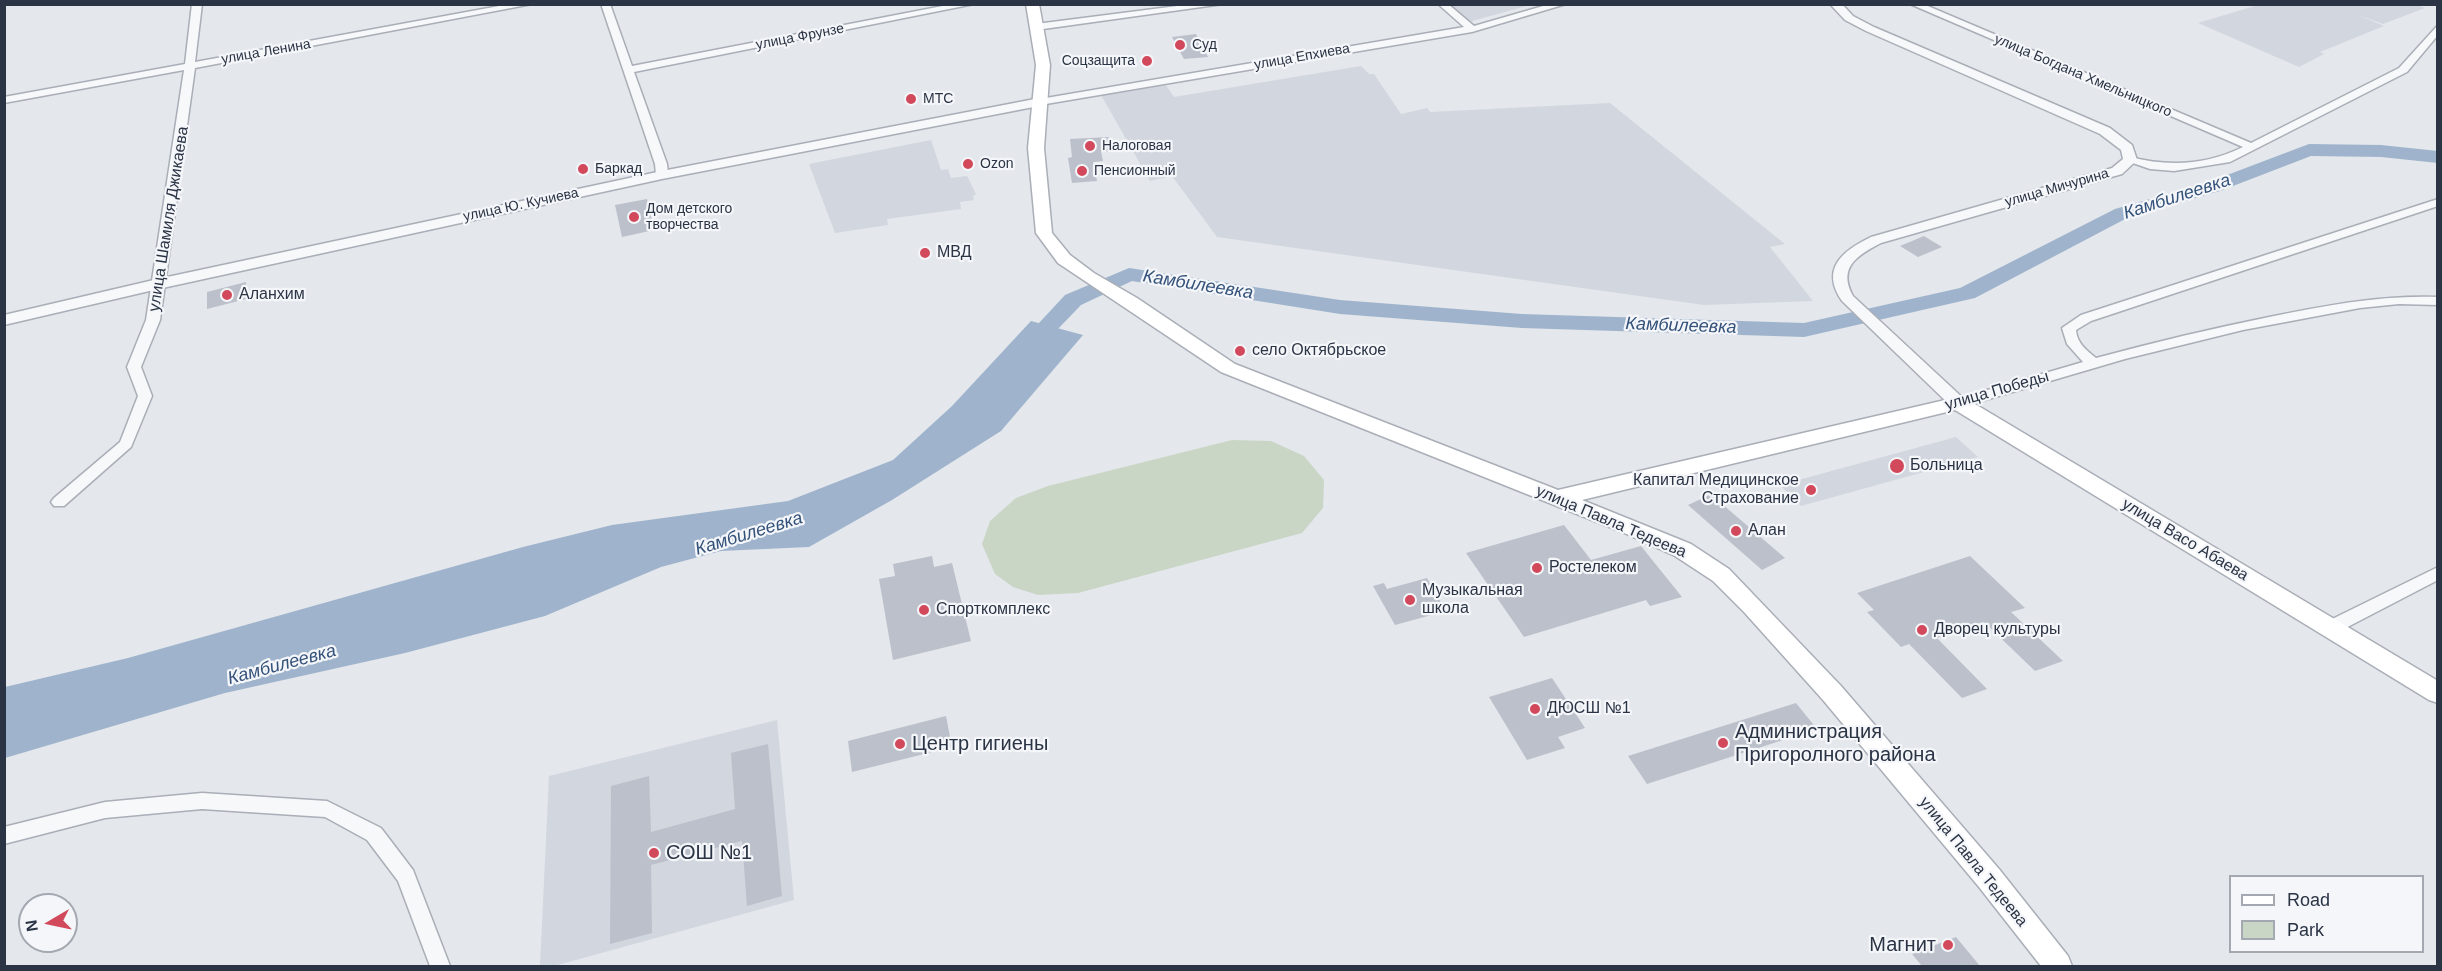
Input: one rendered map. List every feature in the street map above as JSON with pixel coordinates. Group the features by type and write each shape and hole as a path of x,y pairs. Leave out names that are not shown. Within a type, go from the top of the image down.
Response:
{"main road":[{"path":"1032,4 1043,65 1040,102"},
{"name":"улица Павла Тедеева","path":"1040,102 1036,148 1044,233 1064,259 1228,368 1558,498 1683,550 1721,575 1832,693 1989,878 2058,966"},
{"name":"улица Победы","path":"1558,498 1958,403"},
{"name":"улица Васо Абаева","path":"1958,403 2438,693"}],"street":[{"name":"улица Шамиля Джикаева","path":"59,502 126,444 145,396 134,367 153,320 191,65 197,4"},
{"name":"улица Ленина","path":"4,100 528,4"},
{"path":"605,4 661,164 662,174"},
{"name":"улица Фрунзе","path":"629,70 970,4"},
{"path":"1036,27 1219,4"},
{"path":"1442,4 1472,28"},
{"name":"улица Епхиева","path":"1040,102 1472,28 1562,4"},
{"name":"улица Мичурина","path":"1835,4 1849,18 1870,29 2105,131 2127,148 2130,160 2117,171 1943,219 1860,247 1847,257 1841,266 1840,280 1843,292 1853,305"},
{"name":"улица Богдана Хмельницкого","path":"1914,4 2252,147"},
{"path":"2130,160 2150,166 2174,168 2226,159 2403,70 2438,28"},
{"name":"улица Ю. Кучиева","path":"4,320 662,174 1040,102"},
{"path":"2094,364 2076,346 2069,335 2069,328 2086,318 2438,202"},
{"name":"улица Победы","path":"1958,403 2219,330 2354,304 2410,299 2438,301"},
{"name":"улица Васо Абаева","path":"1853,305 1958,403"},
{"path":"2330,628 2438,573"},
{"path":"4,836 105,810 202,801 327,809 374,834 406,876 440,966"}],"shaded area":[{"path":"1441,5 1530,5 1465,23"},
{"path":"2258,5 2416,5 2425,8 2383,24 2358,15 2384,26 2320,52 2324,54 2299,67 2198,23"},
{"path":"1361,66 1369,74 1374,74 1401,114 1427,108 1430,112 1610,103 1785,244 1770,247 1813,301 1704,305 1217,237 1172,176 1150,181 1101,95 1165,84 1174,97"},
{"path":"931,140 941,170 948,169 951,178 967,176 976,194 973,196 974,200 960,202 961,209 887,219 888,225 835,233 809,164"},
{"name":"Больница","path":"1956,437 1978,457 1801,506 1780,485"},
{"path":"777,720 794,900 554,966 540,966 549,776"}],"green space":[{"path":"1232,440 1271,441 1304,456 1324,480 1323,508 1302,533 1078,593 1038,595 1013,587 995,574 982,544 990,521 1016,498 1048,486"}],"water":[{"path":"1031,321 1083,335 1001,431 892,500 809,547 721,551 661,567 545,616 405,653 225,693 5,758 5,687 128,658 523,547 612,525 788,501 893,460 952,406"}],"building":[{"name":"Суд","path":"1196,34 1208,57 1184,59 1172,37"},
{"path":"1109,137 1111,151 1101,152 1103,161 1093,162 1097,181 1072,183 1068,158 1072,157 1070,139"},
{"name":"Дом детского творчества","path":"647,199 654,230 622,237 615,205"},
{"path":"1924,236 1942,247 1918,257 1900,246"},
{"name":"Аланхим","path":"246,282 246,299 207,309 207,292"},
{"name":"Алан","path":"1716,492 1726,502 1722,504 1785,558 1762,570 1688,505"},
{"name":"Ростелеком","path":"1564,525 1591,560 1641,546 1682,597 1650,606 1646,600 1524,637 1466,553"},
{"name":"Спорткомплекс","path":"932,556 934,567 952,563 971,641 893,660 879,579 895,576 893,564"},
{"name":"Дворец культуры","path":"1970,556 2025,608 2011,612 2063,661 2035,671 1984,622 1937,638 1987,689 1962,698 1909,644 1901,647 1867,612 1874,610 1857,593"},
{"name":"Музыкальная школа","path":"1427,578 1446,611 1395,625 1373,586 1384,583 1387,589"},
{"name":"ДЮСШ №1","path":"1552,678 1585,728 1558,737 1565,748 1527,760 1489,697"},
{"name":"Администрация Пригоролного района","path":"1796,703 1817,729 1647,784 1628,756"},
{"name":"Центр гигиены","path":"946,716 952,747 852,772 848,741"},
{"name":"СОШ №1","path":"768,744 782,896 747,906 742,841 651,865 652,933 610,944 611,786 649,776 651,832 735,809 731,753"},
{"name":"Магнит","path":"1956,937 1980,966 1922,966 1912,954"}],"waterway":[{"name":"Камбилеевка","path":"1024,351 1073,300 1129,274 1340,307 1522,321 1804,330 1967,293 2122,213 2213,187 2309,150 2381,151 2438,157"}],"place":[{"name":"Суд","path":"1180,45"},
{"name":"Соцзащита","path":"1147,61"},
{"name":"МТС","path":"911,99"},
{"name":"Налоговая","path":"1090,146"},
{"name":"Ozon","path":"968,164"},
{"name":"Баркад","path":"583,169"},
{"name":"Пенсионный","path":"1082,171"},
{"name":"Дом детского творчества","path":"634,217"},
{"name":"МВД","path":"925,253"},
{"name":"Аланхим","path":"227,295"},
{"name":"село Октябрьское","path":"1240,351"},
{"name":"Больница","path":"1897,466"},
{"name":"Капитал Медицинское Страхование","path":"1811,490"},
{"name":"Алан","path":"1736,531"},
{"name":"Ростелеком","path":"1537,568"},
{"name":"Музыкальная школа","path":"1410,600"},
{"name":"Спорткомплекс","path":"924,610"},
{"name":"Дворец культуры","path":"1922,630"},
{"name":"ДЮСШ №1","path":"1535,709"},
{"name":"Администрация Пригоролного района","path":"1723,743"},
{"name":"Центр гигиены","path":"900,744"},
{"name":"СОШ №1","path":"654,853"},
{"name":"Магнит","path":"1948,945"}]}
